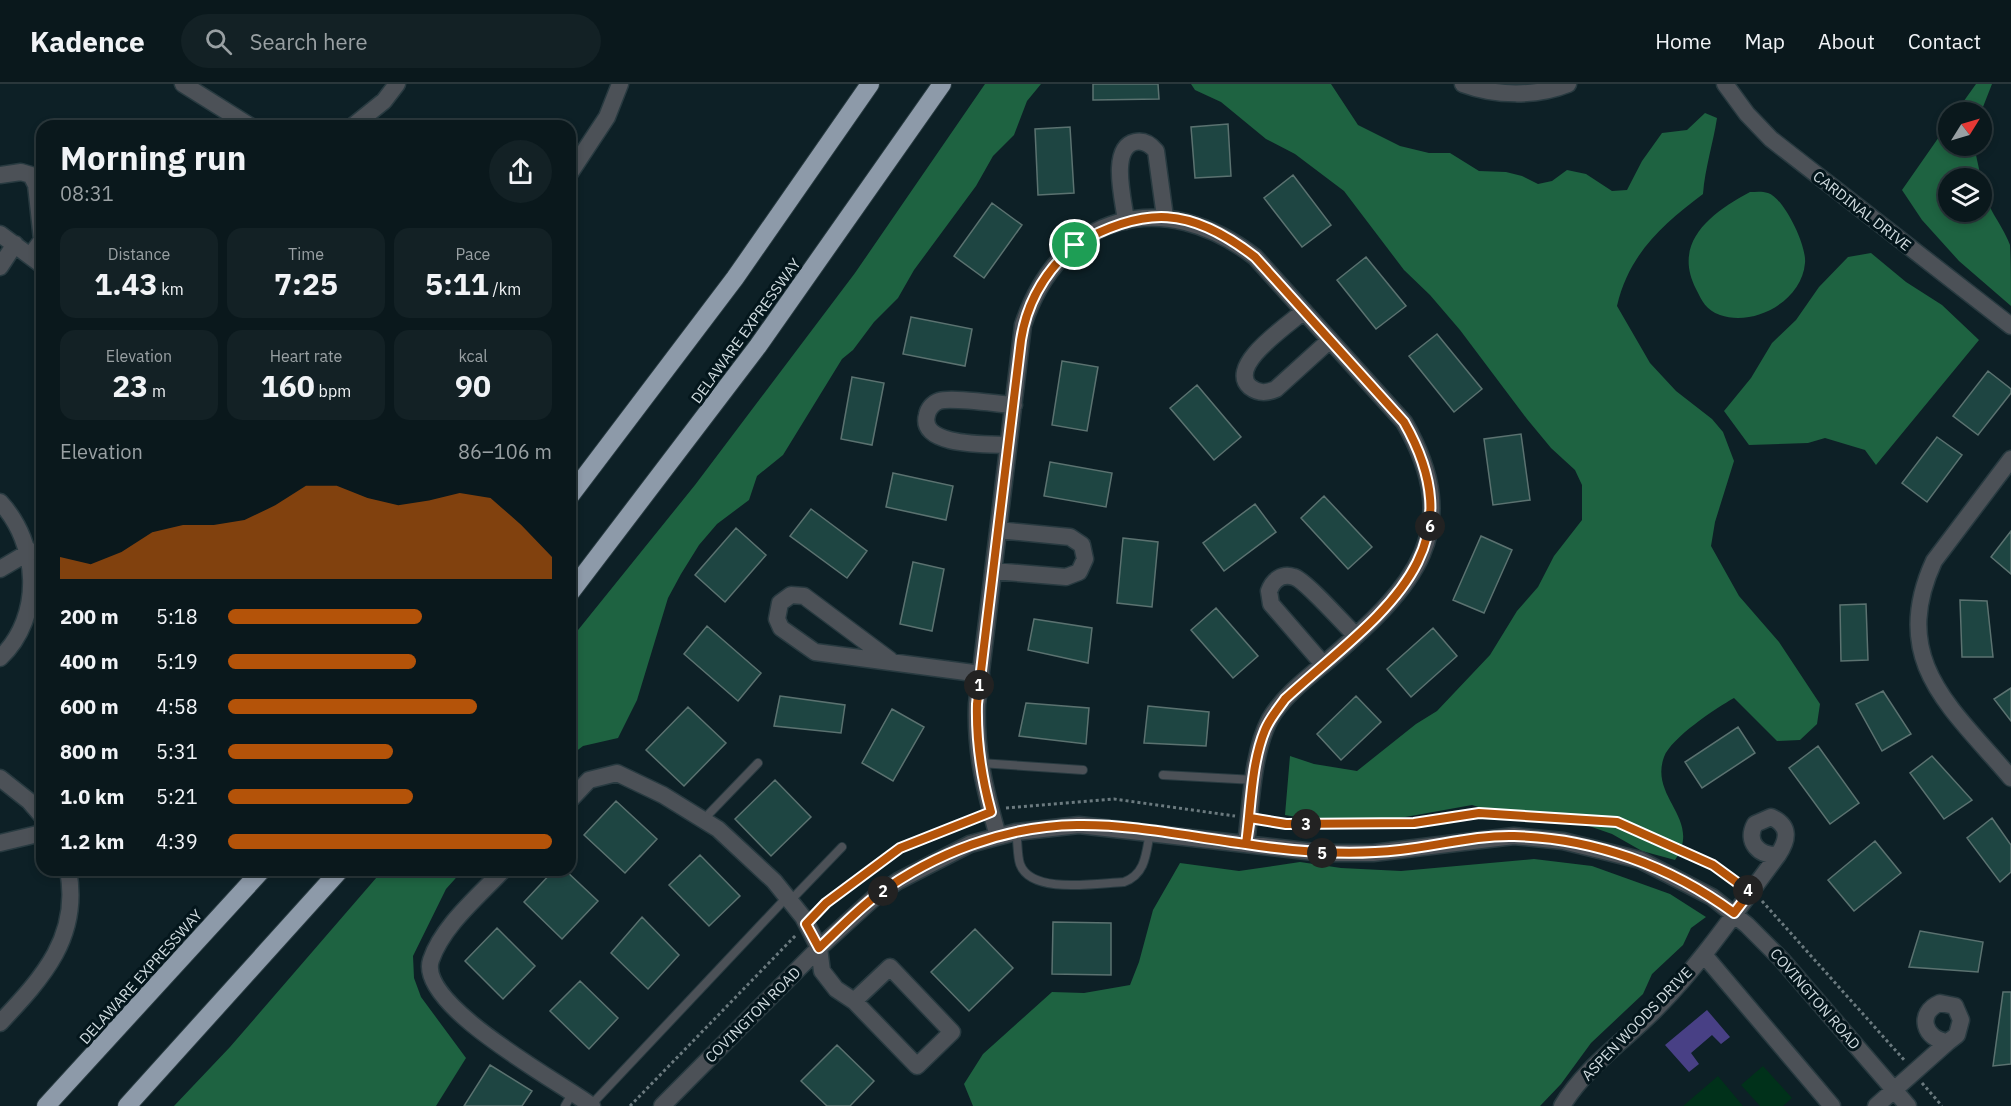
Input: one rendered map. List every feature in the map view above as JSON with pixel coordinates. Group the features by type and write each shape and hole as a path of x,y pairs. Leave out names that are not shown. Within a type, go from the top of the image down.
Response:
{"highway":[{"path":"576,488 735,278 870,84"},
{"name":"DELAWARE EXPRESSWAY","path":"576,585 758,346 942,84"},
{"name":"DELAWARE EXPRESSWAY","path":"45,1106 256,876"},
{"path":"127,1106 335,876"}],"street":[{"path":"183,84 240,120"},
{"path":"362,120 398,84"},
{"path":"576,164 607,117 620,84"},
{"path":"1463,84 1513,94 1568,84"},
{"name":"CARDINAL DRIVE","path":"1725,84 1747,114 1803,165 2011,326"},
{"path":"1126,221 1119,162 1126,147 1135,142 1151,146 1158,155 1165,217"},
{"path":"0,175 21,172 31,175 36,185"},
{"path":"998,836 979,763 976,735 981,674 1023,325 1041,282 1059,258 1075,245 1102,230 1126,221 1165,217 1185,220 1231,239 1255,257 1404,422 1419,449 1431,490 1430,527 1420,560 1396,598 1285,699 1271,717 1260,750 1246,844"},
{"path":"0,234 36,260"},
{"path":"0,267 15,244"},
{"path":"1304,311 1246,363 1244,377 1247,384 1255,391 1266,393 1276,389 1330,340"},
{"path":"1008,446 941,439 929,430 926,420 930,408 940,400 1014,405"},
{"path":"2011,459 1934,561 1924,585 1918,613 1918,636 1928,674 1943,699 2011,778"},
{"path":"0,502 36,552"},
{"path":"993,571 1066,577 1079,572 1085,559 1082,545 1070,537 999,530"},
{"path":"0,569 36,552"},
{"path":"2,652 23,623 36,552"},
{"path":"1323,664 1271,604 1269,591 1276,580 1285,575 1299,579 1356,636"},
{"path":"890,660 804,596 791,595 780,603 777,619 782,628 815,652 890,660 910,666 981,674"},
{"path":"576,794 589,780 617,773 663,795 718,829 774,881 788,899 806,924 819,948 822,970 836,989 854,1001 917,1066 952,1032 890,967 854,1001"},
{"path":"0,778 36,810"},
{"name":"COVINGTON ROAD","path":"662,1106 819,948 876,896 898,881 947,855 998,836 1079,825 1323,853 1372,853 1492,837 1563,841 1599,848 1653,865 1712,897 1734,913 1782,960 1908,1106"},
{"path":"0,843 36,834"},
{"path":"1734,913 1778,855"},
{"path":"0,1023 38,982 59,948 70,898 68,876"},
{"path":"498,876 443,937 430,961 432,981 452,1007 497,1044 569,1099 591,1106"},
{"name":"ASPEN WOODS DRIVE","path":"1562,1106 1592,1068 1658,1007 1704,955 1734,913"},
{"path":"1704,955 1832,1106"},
{"path":"1876,1106 1948,1042"}],"lane":[{"path":"703,820 758,763"},
{"path":"979,763 1083,770"},
{"path":"1163,775 1255,780"},
{"path":"1016,832 1020,865 1029,877 1045,884 1124,882 1134,878 1143,867 1150,832"},
{"path":"591,1106 788,899 842,847"}],"path":[{"path":"630,1106 826,903 900,848 991,812 1016,807 1114,799 1286,824 1414,823 1479,813 1617,822 1713,865 1766,904 1942,1106"}],"green space":[{"path":"985,84 1041,84 1027,101 1014,135 993,156 976,186 914,270 898,298 874,322 853,350 842,359 783,455 757,476 749,500 717,524 699,545 668,598 637,700 618,738 583,746 576,751 576,633 695,485 855,273"},
{"path":"1191,84 1331,84 1358,125 1400,146 1429,153 1450,153 1479,171 1506,172 1522,176 1538,184 1552,181 1567,170 1586,174 1612,191 1627,190 1642,161 1662,133 1687,130 1705,113 1717,118 1703,194 1674,217 1649,242 1630,271 1617,306 1650,363 1676,391 1712,419 1723,432 1734,461 1715,522 1711,546 1739,596 1779,642 1820,704 1817,724 1800,740 1777,741 1734,698 1706,716 1675,741 1664,757 1661,772 1663,785 1680,820 1683,832 1682,845 1675,860 1642,851 1612,834 1569,819 1525,821 1472,805 1372,823 1339,824 1285,815 1290,756 1314,764 1357,771 1416,724 1437,711 1490,655 1517,611 1538,587 1554,556 1582,520 1582,485 1575,470 1551,448 1460,330 1430,295 1404,270 1344,191 1295,154 1266,139 1221,102 1195,90"},
{"path":"1976,84 1992,84 1985,102 1963,102"},
{"path":"1938,138 1938,156 1976,156 1979,168 1938,168 1938,222 1992,222 1992,211 2010,245 2011,306 1959,261 1922,220 1902,190"},
{"path":"1750,192 1768,193 1781,204 1798,235 1805,255 1805,263 1802,277 1786,299 1761,314 1733,318 1715,313 1705,305 1690,272 1689,257 1692,243 1709,220 1735,200"},
{"path":"1871,253 1906,282 1942,305 1979,340 1876,465 1865,450 1825,438 1808,443 1749,445 1724,411 1751,378 1772,343 1796,320 1819,287 1848,257"},
{"path":"1534,859 1592,866 1670,894 1706,917 1691,928 1683,945 1652,974 1643,994 1591,1043 1561,1084 1540,1106 973,1106 964,1084 983,1054 1052,992 1084,993 1130,985 1139,962 1153,910 1180,863 1239,871 1300,862 1341,868 1401,871"},
{"path":"378,876 458,876 446,889 413,956 414,978 421,997 466,1058 436,1106 174,1106 230,1047"},
{"path":"1763,1066 1792,1098 1783,1106 1760,1106 1741,1085"},
{"path":"1718,1076 1743,1106 1683,1106"}],"shaded area":[{"path":"1707,1010 1730,1037 1721,1044 1712,1035 1691,1053 1699,1064 1689,1072 1665,1045"}],"building":[{"path":"1093,84 1158,84 1159,99 1093,100"},
{"path":"1228,124 1231,176 1195,178 1191,127"},
{"path":"1070,127 1074,193 1038,195 1035,129"},
{"path":"1293,175 1331,225 1302,247 1264,198"},
{"path":"992,203 1022,225 984,278 954,256"},
{"path":"1366,257 1406,306 1376,329 1337,280"},
{"path":"911,317 972,329 965,366 903,354"},
{"path":"1437,334 1482,389 1454,412 1409,356"},
{"path":"1062,361 1098,367 1087,431 1052,425"},
{"path":"1988,371 2011,389 2011,393 1978,435 1953,416"},
{"path":"852,377 884,383 872,445 841,439"},
{"path":"1197,385 1241,437 1214,460 1170,408"},
{"path":"1521,434 1530,500 1493,505 1484,439"},
{"path":"1937,437 1962,455 1927,502 1902,483"},
{"path":"1050,462 1112,473 1106,507 1044,496"},
{"path":"893,473 953,486 946,520 886,507"},
{"path":"1324,496 1372,547 1348,569 1301,518"},
{"path":"1255,504 1276,532 1224,571 1203,543"},
{"path":"811,509 867,551 847,578 790,536"},
{"path":"736,528 766,555 725,602 695,575"},
{"path":"2011,531 2011,574 1991,557"},
{"path":"1481,536 1512,550 1484,613 1453,600"},
{"path":"1123,538 1158,542 1152,607 1117,603"},
{"path":"913,562 944,569 932,631 900,624"},
{"path":"1960,600 1987,601 1993,657 1962,657"},
{"path":"1866,604 1868,660 1841,661 1840,605"},
{"path":"1216,608 1258,656 1233,678 1191,630"},
{"path":"1034,619 1092,628 1088,663 1028,650"},
{"path":"707,626 761,673 738,701 684,654"},
{"path":"1433,628 1457,656 1411,697 1387,669"},
{"path":"2011,688 2011,721 1994,699"},
{"path":"1883,691 1911,734 1882,751 1856,704"},
{"path":"780,696 845,705 841,733 774,726"},
{"path":"1356,696 1381,722 1341,760 1317,734"},
{"path":"1026,703 1089,708 1086,744 1019,736"},
{"path":"1148,706 1209,712 1206,746 1144,743"},
{"path":"688,707 726,743 684,786 646,750"},
{"path":"892,709 924,727 893,781 862,763"},
{"path":"1738,727 1755,753 1702,788 1685,762"},
{"path":"1818,746 1859,803 1830,824 1789,768"},
{"path":"1932,756 1972,800 1944,819 1910,773"},
{"path":"775,780 811,817 771,856 735,819"},
{"path":"616,801 657,839 625,873 584,835"},
{"path":"1992,818 2011,845 2011,872 2000,882 1967,838"},
{"path":"1875,841 1901,873 1854,911 1828,880"},
{"path":"700,855 740,896 709,926 669,885"},
{"path":"548,876 571,876 598,901 562,939 524,902"},
{"path":"642,917 679,955 648,989 611,953"},
{"path":"1053,922 1111,923 1111,975 1052,974"},
{"path":"497,928 535,966 503,999 465,961"},
{"path":"975,929 1013,968 969,1011 931,972"},
{"path":"1920,931 1983,942 1978,972 1909,967"},
{"path":"580,981 618,1018 589,1049 550,1011"},
{"path":"2003,992 2011,992 2011,1064 1993,1066"},
{"path":"837,1045 874,1081 850,1106 827,1106 801,1081"},
{"path":"490,1065 532,1091 522,1106 464,1106"}],"route":[{"path":"1075,245 1059,258 1041,282 1023,325 977,704 976,735 979,763 991,812 981,813 900,848 826,903 806,924 819,948 876,896 898,881 970,844 1016,832 1079,825 1113,827 1246,844 1250,818 1286,824 1414,823 1479,813 1617,822 1713,865 1750,892 1734,913 1712,897 1653,865 1599,848 1563,841 1514,836 1492,837 1372,853 1323,853 1246,844 1260,750 1271,717 1285,699 1396,598 1420,560 1430,527 1431,490 1427,469 1404,422 1255,257 1231,239 1212,229 1185,220 1148,217 1126,221 1102,230 1075,245"}]}
